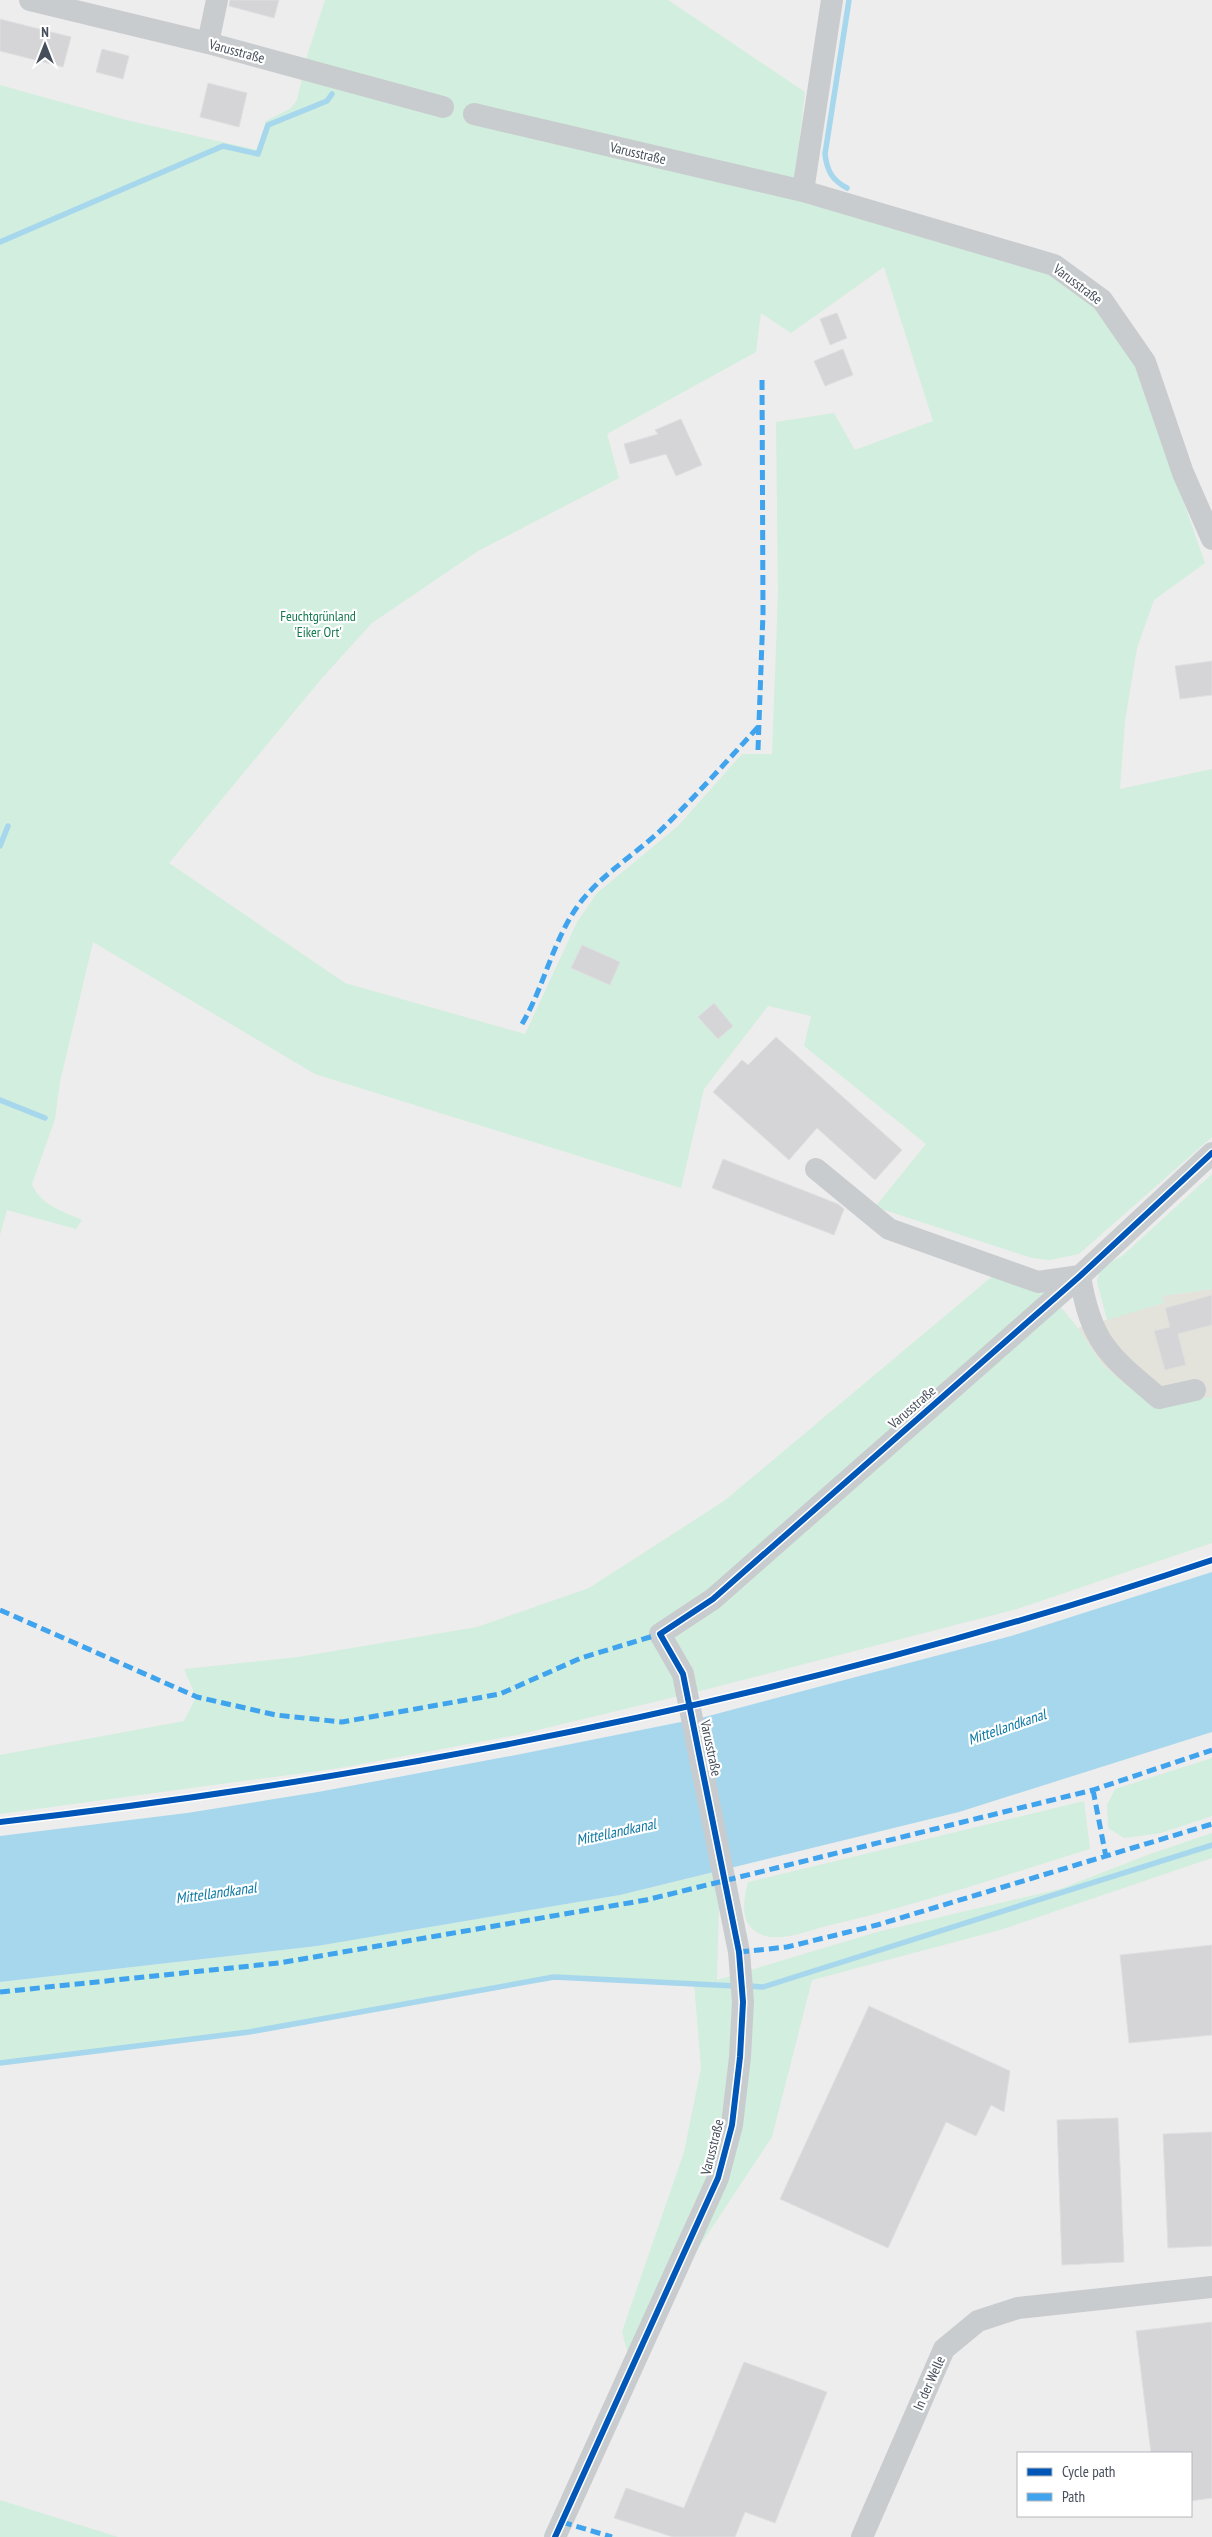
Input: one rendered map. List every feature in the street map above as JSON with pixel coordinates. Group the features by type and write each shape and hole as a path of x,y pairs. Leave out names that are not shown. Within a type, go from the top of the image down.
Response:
{"street":[{"name":"Varusstraße","path":"30,0 208,43 443,107"},
{"path":"208,43 218,0"},
{"path":"803,190 832,0"},
{"name":"Varusstraße","path":"474,114 803,190 1054,265 1102,300 1145,362 1183,473 1212,539"},
{"name":"Varusstraße","path":"555,2537 718,2178 732,2125 740,2057 742,2002 730,1901 683,1674 660,1634 712,1599 1080,1276 1212,1153"},
{"path":"816,1169 889,1229 1038,1282 1080,1276 1085,1303 1095,1334 1117,1362 1158,1398 1195,1390"},
{"name":"In der Welle","path":"862,2537 944,2349 978,2321 1018,2308 1212,2287"}],"shaded area":[{"path":"1212,1289 1212,1397 1156,1405 1127,1386 1102,1364 1078,1328 1164,1303 1162,1296"}],"green space":[{"name":"Feuchtgrünland 'Eiker Ort'","path":"325,0 668,0 805,92 797,162 803,191 1051,273 1100,309 1134,361 1205,563 1154,600 1137,648 1125,721 1120,789 1212,769 1212,1137 1079,1254 1050,1260 1032,1258 875,1207 926,1144 804,1046 811,1016 768,1006 704,1089 681,1188 315,1074 93,942 60,1082 55,1119 32,1184 46,1202 82,1220 76,1229 7,1210 0,1235 0,85 126,120 257,150 266,121 291,108 297,100 308,53","holes":["884,267 933,421 855,450 834,413 776,422 778,594 772,754 742,754 678,826 597,893 577,922 525,1034 345,983 169,863 322,678 372,623 478,551 619,478 607,434 756,352 761,313 791,333"]},
{"path":"1212,1174 1212,1289 1162,1296 1164,1303 1107,1320 1097,1282 1100,1268 1122,1256"},
{"path":"1001,1269 1048,1291 1078,1328 1102,1364 1127,1386 1156,1405 1212,1397 1212,1543 1017,1609 708,1689 517,1735 340,1768 0,1814 0,1755 184,1721 196,1697 184,1669 298,1657 477,1627 589,1588 724,1501"},
{"path":"1212,1758 1212,1816 1161,1833 1124,1838 1108,1828 1107,1805 1115,1789"},
{"path":"1084,1801 1090,1849 925,1900 786,1937 762,1935 749,1925 746,1919 744,1905 748,1882"},
{"path":"1212,1833 1212,1858 1000,1930 812,1980 772,2137 628,2354 622,2332 684,2152 701,2068 694,1983 554,1977 249,2032 0,2063 0,1982 317,1946 620,1895 715,1872 719,1902 717,1980 877,1932 1060,1889 1150,1854"},
{"path":"0,2500 118,2537 0,2537"}],"water":[{"name":"Mittellandkanal","path":"1212,1572 1212,1732 959,1812 620,1895 317,1946 0,1982 0,1836 187,1813 318,1792 701,1718 1011,1636"}],"building":[{"path":"230,0 279,0 274,18 229,6"},
{"path":"0,19 71,37 63,67 0,51"},
{"path":"102,49 129,56 123,79 96,72"},
{"path":"208,83 247,93 239,127 200,117"},
{"path":"837,313 847,338 830,345 820,319"},
{"path":"843,349 853,375 825,386 814,361"},
{"path":"681,419 702,465 676,476 666,454 630,464 624,444 658,434 655,430"},
{"path":"1212,661 1212,695 1180,699 1175,666"},
{"path":"582,945 620,962 610,985 571,968"},
{"path":"714,1003 733,1026 718,1039 698,1017"},
{"path":"776,1037 902,1150 875,1180 817,1128 789,1160 713,1092 742,1060 748,1065"},
{"path":"723,1159 838,1204 844,1209 834,1235 712,1188"},
{"path":"1212,1295 1212,1325 1178,1334 1186,1365 1165,1370 1154,1331 1170,1327 1165,1308"},
{"path":"1212,1945 1212,2035 1129,2043 1120,1955"},
{"path":"869,2006 1010,2071 1004,2112 991,2105 976,2136 946,2122 888,2248 780,2199"},
{"path":"1118,2118 1124,2262 1062,2265 1057,2120"},
{"path":"1212,2132 1212,2246 1168,2248 1163,2134"},
{"path":"1212,2322 1212,2498 1192,2501 1192,2452 1151,2452 1136,2331"},
{"path":"744,2362 827,2392 775,2523 745,2512 735,2537 673,2537 614,2518 626,2488 684,2508"}],"waterway":[{"path":"847,188 831,174 825,154 849,0"},
{"path":"0,242 223,146 258,154 268,125 327,101 332,94"},
{"path":"0,846 8,826"},
{"path":"0,1100 45,1118"},
{"path":"748,1986 763,1987 1212,1845"},
{"path":"0,2063 249,2032 554,1977 736,1986"}],"marked path":[{"path":"758,750 763,613 762,376"},
{"path":"522,1024 530,1010 561,935 585,896 605,876 660,831 759,726"},
{"path":"0,1610 197,1697 276,1715 342,1722 500,1694 581,1658 660,1634"},
{"path":"0,1992 279,1963 646,1900 1093,1790 1212,1750"},
{"path":"1093,1790 1106,1857"},
{"path":"739,1952 787,1947 877,1925 1212,1824"},
{"path":"562,2522 612,2537"}],"cycle path":[{"path":"555,2537 718,2178 732,2125 740,2057 743,2002 739,1952 683,1674 660,1634 713,1599 1080,1276 1212,1153"},
{"path":"0,1822 154,1803 307,1780 613,1723 764,1689 915,1650 1064,1607 1212,1560"}]}
